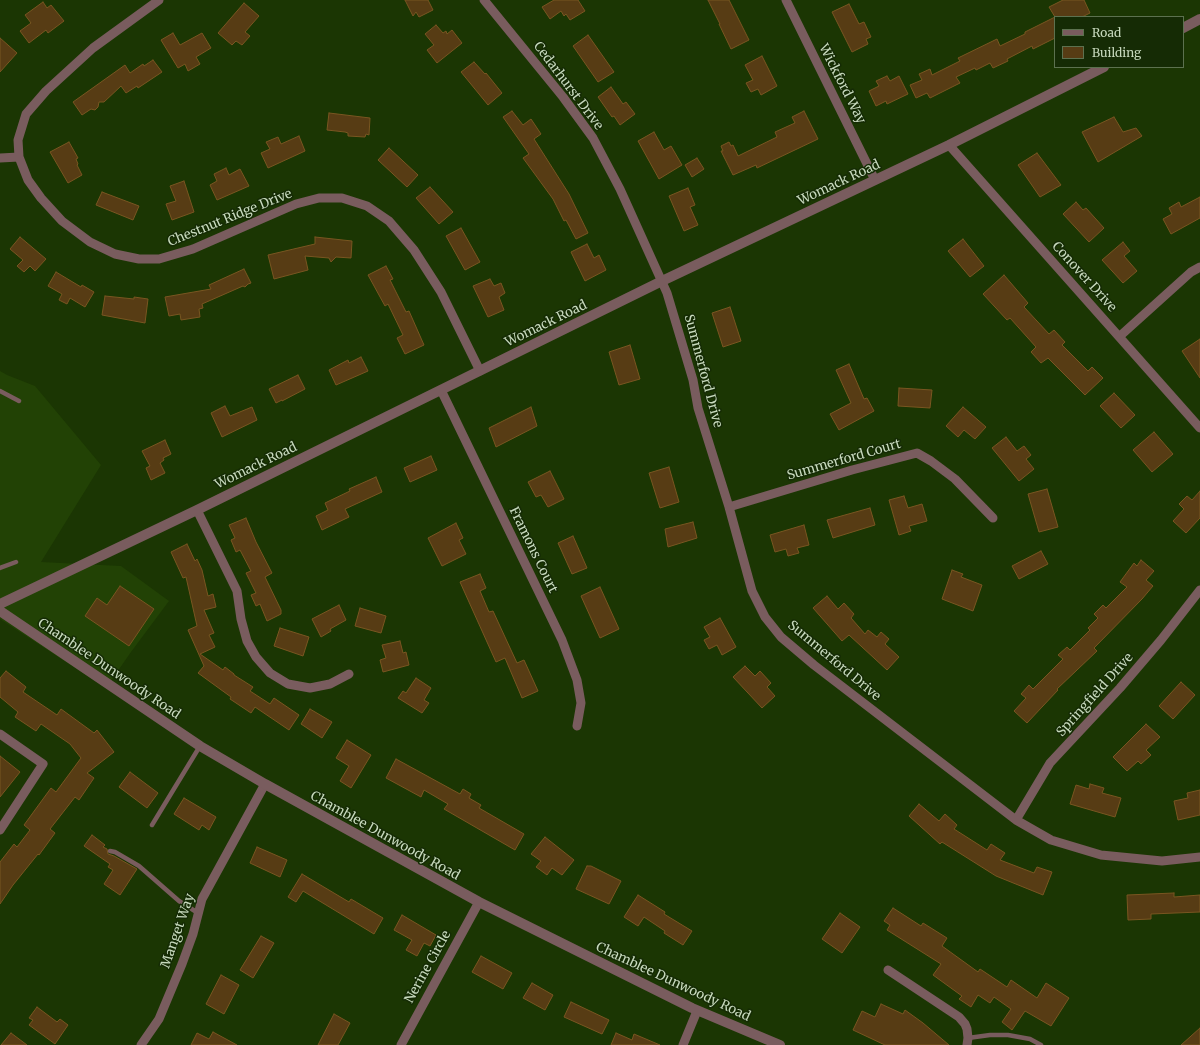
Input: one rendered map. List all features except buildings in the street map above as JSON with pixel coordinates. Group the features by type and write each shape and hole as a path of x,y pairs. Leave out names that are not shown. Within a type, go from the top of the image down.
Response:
{"street":[{"name":"Chestnut Ridge Drive","path":"159,0 93,48 46,91 26,114 18,140 19,157 28,180 41,198 62,221 90,242 115,254 139,259 159,260 192,250 296,204 318,198 342,198 367,206 389,221 414,250 441,292 480,371"},
{"name":"Cedarhurst Drive","path":"484,0 564,97 593,138 620,189 662,281"},
{"name":"Wickford Way","path":"786,0 875,180"},
{"path":"1184,27 1200,19"},
{"name":"Womack Road","path":"0,604 197,510 662,281 875,180 1102,68"},
{"name":"Conover Drive","path":"949,144 1200,428"},
{"path":"0,158 19,157"},
{"path":"1120,336 1191,272 1200,267"},
{"name":"Summerford Drive","path":"662,281 684,348 693,380 698,408 729,507 752,591 765,617 781,637 814,665 1016,820 1051,840 1101,855 1162,861 1200,857"},
{"name":"Framons Court","path":"441,390 562,640 577,680 582,703 577,726"},
{"name":"Summerford Court","path":"729,507 852,470 917,453 956,479 993,518"},
{"path":"197,510 237,591 241,619 247,641 256,657 265,668 270,673 288,684 310,688 330,684 349,674"},
{"name":"Springfield Drive","path":"1016,820 1050,763 1120,688 1161,640 1200,590"},
{"name":"Chamblee Dunwoody Road","path":"0,611 200,746 265,784 479,902 697,1010 780,1045"},
{"path":"0,734 43,764 0,830"},
{"name":"Manget Way","path":"141,1045 159,1019 182,964 202,899 265,784"},
{"name":"Nerine Circle","path":"401,1045 479,902"},
{"path":"888,970 959,1017 965,1024 968,1034 968,1042"},
{"path":"683,1045 697,1010"}],"lane":[{"path":"0,391 19,402"},
{"path":"0,568 16,562"},
{"path":"152,825 200,746"},
{"path":"110,851 139,866 179,901 198,914"},
{"path":"968,1042 990,1035 1008,1035 1030,1039 1041,1045"}],"shaded area":[{"path":"0,371 35,386 101,465 41,562 121,566 169,601 106,688 0,619"}]}
